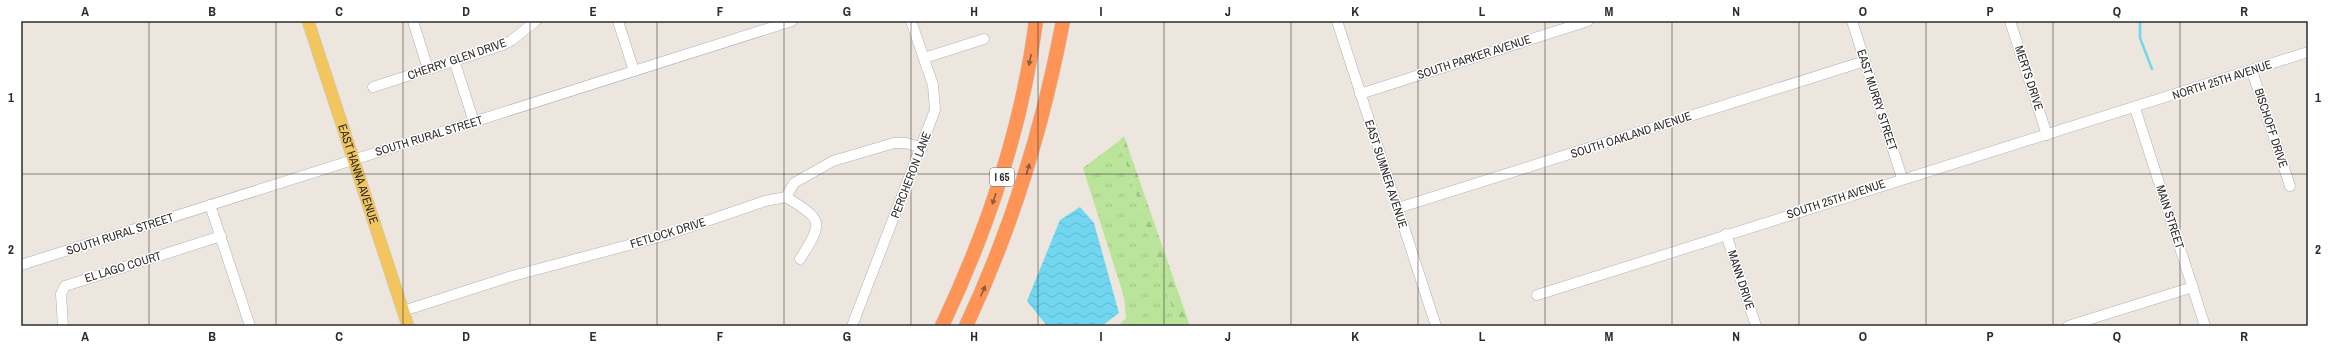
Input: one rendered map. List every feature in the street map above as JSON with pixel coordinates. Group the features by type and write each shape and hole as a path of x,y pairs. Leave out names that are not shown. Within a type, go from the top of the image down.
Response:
{"highway":[{"name":"I 65","path":"942,326 967,272 1001,181 1020,109 1036,21"},
{"name":"I 65","path":"966,326 1005,237 1026,175 1050,86 1063,21"}],"main road":[{"name":"EAST HANNA AVENUE","path":"308,21 408,326"}],"street":[{"path":"413,21 428,69"},
{"path":"618,21 634,71"},
{"name":"SOUTH RURAL STREET","path":"21,265 792,21"},
{"name":"PERCHERON LANE","path":"852,326 922,148 936,106 933,86 911,21"},
{"name":"EAST SUMNER AVENUE","path":"1337,21 1436,326"},
{"name":"SOUTH PARKER AVENUE","path":"1360,94 1588,21"},
{"name":"EAST MURRY STREET","path":"1852,21 1902,178"},
{"name":"MERTS DRIVE","path":"2010,21 2047,136"},
{"name":"CHERRY GLEN DRIVE","path":"373,86 505,44 533,22"},
{"path":"924,58 984,39"},
{"name":"NORTH 25TH AVENUE","path":"2135,108 2308,52"},
{"path":"454,60 474,122"},
{"name":"SOUTH OAKLAND AVENUE","path":"1398,208 1865,61"},
{"name":"BISCHOFF DRIVE","path":"2252,71 2290,186"},
{"name":"SOUTH 25TH AVENUE","path":"1537,295 1902,178 2047,136 2135,108"},
{"name":"MAIN STREET","path":"2135,108 2206,326"},
{"path":"800,258 816,234 817,223 809,211 786,197 794,182 833,161 894,143 922,148"},
{"name":"FETLOCK DRIVE","path":"403,311 504,278 666,235 765,200 786,197"},
{"path":"210,205 250,326"},
{"name":"MANN DRIVE","path":"1726,234 1756,326"},
{"name":"EL LAGO COURT","path":"63,326 61,294 65,286 221,236"},
{"path":"2068,326 2193,287"}],"green space":[{"path":"1124,136 1190,326 1178,326 1119,141"},
{"path":"1119,141 1178,326 1118,326 1126,318 1124,297 1083,168"}],"water":[{"path":"1080,207 1094,223 1119,313 1102,326 1047,326 1027,301 1060,220"}],"waterway":[{"path":"2140,21 2140,38 2152,69"}]}
